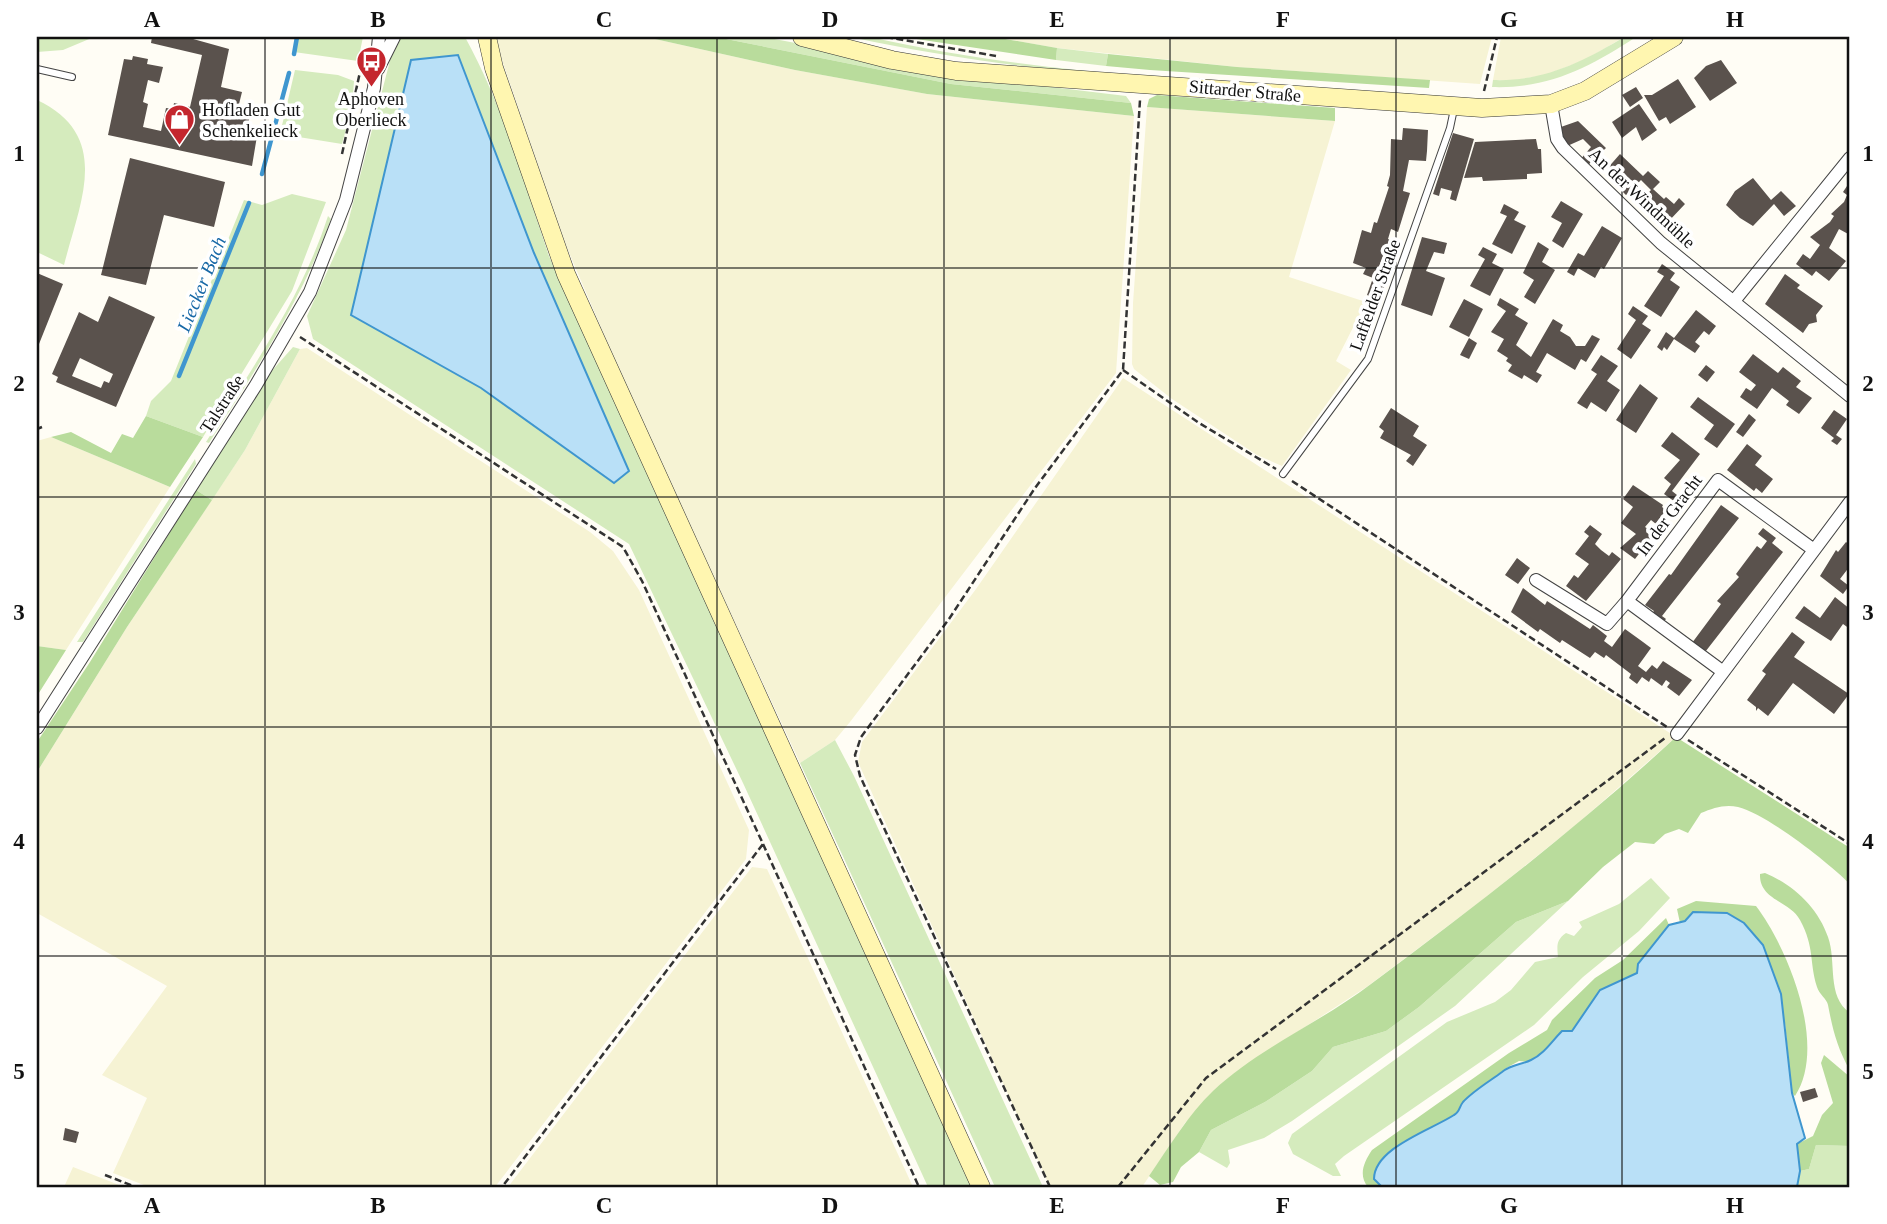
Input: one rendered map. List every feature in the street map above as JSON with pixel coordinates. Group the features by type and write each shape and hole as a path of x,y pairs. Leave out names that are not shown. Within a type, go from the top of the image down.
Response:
{"main road":[{"path":"473,37 494,68"},
{"path":"487,37 494,68 566,274 982,1187"},
{"name":"Sittarder Straße","path":"802,37 892,60 956,71 1140,82 1454,107 1551,104 1585,91 1674,37"}],"street":[{"name":"Talstraße","path":"37,728 289,330 322,265 340,218 377,72 379,37"},
{"name":"Talstraße","path":"377,72 394,37"},
{"name":"An der Windmühle","path":"1551,104 1557,139 1563,148 1661,243 1850,396"},
{"path":"1734,301 1850,158"},
{"name":"In der Gracht","path":"1536,580 1608,624 1717,480 1814,550"},
{"path":"1675,732 1850,502"},
{"path":"1627,601 1722,671"}],"lane":[{"path":"37,69 72,77"},
{"name":"Laffelder Straße","path":"1283,474 1368,359 1450,128 1454,107"}],"path":[{"path":"886,37 1000,56"},
{"path":"1484,95 1497,37"},
{"path":"341,159 361,70"},
{"path":"1050,1187 860,776 855,755 861,737 949,619 1035,488 1123,370 1140,82"},
{"path":"1474,94 1494,95"},
{"path":"289,330 622,547 642,581 919,1187"},
{"path":"1123,370 1199,423 1283,474 1850,844"},
{"path":"37,429 42,427"},
{"path":"1118,1187 1206,1078 1675,732"},
{"path":"502,1187 763,844"},
{"path":"105,1175 136,1187"}],"shaded area":[{"path":"494,37 646,37 795,70 927,94 1134,116 1116,373 850,722 835,740 800,763 632,400 564,241"},
{"path":"994,37 1492,37 1480,84 1237,67 1057,48"},
{"path":"1501,37 1624,37 1585,60 1545,75 1510,81 1493,80"},
{"path":"1147,107 1335,121 1289,277 1366,302 1336,361 1351,370 1282,466 1257,455 1172,399 1134,369 1132,364 1133,303"},
{"path":"307,348 590,532 613,551 639,590 749,830 746,859 495,1187 149,1187 113,1173 147,1098 102,1075 167,986 37,913 37,772 127,627 245,450 300,349"},
{"path":"1123,378 1676,737 1577,824 1481,901 1368,986 1236,1072 1185,1123 1142,1187 1050,1187 858,762 862,742 976,589"},
{"path":"51,437 170,487 66,650 37,646 37,441"},
{"path":"752,867 767,869 913,1187 508,1187"},
{"path":"73,1167 109,1181 124,1187 64,1187"}],"green space":[{"path":"37,37 94,37 63,50 37,52"},
{"path":"298,37 363,37 358,61 294,52"},
{"path":"400,37 465,37 491,90 549,256 977,1187 928,1187 743,783 629,544 313,339 307,316 346,230 393,49"},
{"path":"646,37 716,37 951,84 1131,103 1134,116 927,94 795,70"},
{"path":"716,37 764,37 984,79 1126,96 1131,103 951,84"},
{"path":"851,37 870,37 943,52 1092,71 1465,100 1234,86 1080,73 927,52"},
{"path":"903,37 994,37 1057,48 1056,60"},
{"path":"1624,37 1636,37 1602,58 1568,74 1532,84 1492,87 1493,80 1528,78 1562,69"},
{"path":"1057,48 1108,54 1106,66 1056,60"},
{"path":"1108,54 1237,67 1430,80 1429,88 1150,70 1106,66"},
{"path":"295,70 338,75 354,81 352,107 342,144 280,134"},
{"path":"1157,95 1335,108 1335,121 1147,107 1149,99"},
{"path":"37,100 61,115 76,132 83,151 83,195 64,265 37,252"},
{"path":"292,194 326,202 292,291 203,437 146,416 151,401 171,381 244,200 262,205"},
{"path":"328,216 331,219 319,249 292,306 209,443 206,442 290,304"},
{"path":"293,347 300,349 245,450 212,500 196,490 270,373"},
{"path":"146,416 203,437 170,487 51,437 71,432 111,453 122,434 133,438"},
{"path":"195,459 196,464 83,642 77,642"},
{"path":"196,490 212,500 127,627 37,772 37,742 90,662"},
{"path":"37,646 66,650 37,696"},
{"path":"1676,737 1850,848 1850,884 1797,840 1750,811 1728,806 1701,813 1688,833 1679,829 1665,834 1654,844 1635,842 1603,867 1568,901 1516,922 1419,1007 1386,1031 1333,1047 1312,1071 1265,1102 1211,1130 1199,1152 1181,1167 1173,1182 1160,1185 1149,1176 1195,1110 1231,1076 1270,1048 1352,998 1449,925 1565,834"},
{"path":"835,740 1043,1187 995,1187 800,763"},
{"path":"1765,873 1786,884 1804,899 1824,926 1831,947 1835,988 1843,1006 1850,1013 1850,1071 1836,1039 1827,1003 1817,987 1805,930 1789,908 1764,889 1760,874"},
{"path":"1651,878 1670,898 1639,931 1583,977 1534,1025 1344,1156 1335,1164 1341,1176 1333,1176 1293,1154 1288,1143 1292,1134 1447,1022 1495,1002 1511,990 1535,962 1558,957 1559,941 1566,933 1574,936 1582,927 1579,922 1619,904"},
{"path":"1568,901 1455,1006 1292,1121 1264,1138 1228,1150 1230,1163 1227,1168 1199,1152 1211,1130 1265,1102 1312,1071 1333,1047 1386,1031 1419,1007 1516,922"},
{"path":"1696,901 1756,906 1780,946 1800,998 1806,1025 1804,1075 1795,1096 1792,1093 1785,1023 1692,918 1680,923 1677,909"},
{"path":"1666,918 1669,925 1638,964 1637,973 1600,990 1572,1031 1555,1038 1552,1045 1529,1062 1519,1061 1508,1067 1463,1103 1457,1114 1415,1139 1404,1141 1374,1179 1382,1187 1368,1187 1363,1178 1363,1168 1372,1150 1509,1053 1547,1030 1552,1020 1595,978 1623,960"},
{"path":"1824,1055 1850,1077 1850,1146 1816,1145 1809,1169 1800,1171 1797,1144 1813,1136 1822,1115 1833,1103 1821,1063"},
{"path":"1816,1145 1850,1146 1850,1187 1797,1187 1800,1171 1809,1169"}],"water":[{"path":"458,55 534,253 629,471 614,483 481,388 351,315 411,60"},
{"path":"1693,912 1727,913 1744,923 1763,945 1781,994 1792,1093 1805,1138 1797,1144 1800,1171 1797,1187 1382,1187 1374,1179 1376,1168 1393,1149 1456,1114 1463,1102 1477,1090 1506,1069 1536,1057 1562,1031 1572,1031 1600,990 1637,973 1638,964 1669,925 1685,921"}],"building":[{"path":"152,37 186,37 229,49 221,87 242,92 238,108 251,111 247,129 258,130 252,166 108,135 124,59 132,60 133,56 148,59 147,64 163,67 159,83 148,80 143,102 148,104 143,127 161,131 166,108 173,109 174,103 190,107 202,55 151,43"},
{"path":"1721,60 1737,83 1710,101 1694,78 1706,66"},
{"path":"1678,79 1696,107 1670,124 1666,117 1659,121 1644,95 1652,95"},
{"path":"1636,87 1643,98 1630,107 1622,95"},
{"path":"1639,104 1657,130 1642,141 1636,127 1622,138 1612,122"},
{"path":"1578,121 1606,148 1587,166 1580,160 1591,147 1583,139 1565,147 1558,128"},
{"path":"1403,128 1428,130 1426,161 1409,160 1403,191 1410,193 1398,232 1391,229 1390,240 1377,271 1388,275 1380,300 1367,295 1373,278 1363,274 1366,268 1353,263 1362,230 1371,233 1374,222 1377,223 1389,187 1391,139 1402,140"},
{"path":"1453,133 1474,139 1456,201 1450,199 1452,191 1441,188 1439,196 1433,194"},
{"path":"1536,139 1538,149 1541,149 1542,173 1527,174 1527,179 1483,181 1482,177 1464,178 1475,142"},
{"path":"1620,154 1643,176 1648,171 1660,182 1653,189 1664,199 1666,197 1674,204 1679,198 1685,204 1667,223 1639,203 1651,190 1641,180 1626,195 1616,185 1619,182 1606,170"},
{"path":"130,158 225,182 214,227 164,215 146,285 101,275"},
{"path":"1753,178 1771,200 1781,191 1796,206 1784,216 1774,204 1753,226 1740,218 1726,205 1735,191"},
{"path":"1847,186 1850,188 1850,235 1839,229 1829,248 1846,261 1829,281 1816,271 1812,276 1796,264 1803,254 1810,259 1820,245 1810,237 1830,222 1834,216 1831,214 1844,202 1847,195 1843,192"},
{"path":"1561,201 1583,214 1563,248 1552,241 1562,223 1551,217"},
{"path":"1504,204 1519,212 1514,220 1526,226 1512,254 1492,244 1507,216 1500,213"},
{"path":"1602,226 1622,238 1604,269 1601,267 1595,278 1578,268 1574,276 1567,272 1578,253 1584,256"},
{"path":"1422,237 1447,243 1444,254 1434,252 1426,271 1445,278 1432,316 1401,305"},
{"path":"1538,242 1549,249 1542,262 1555,270 1535,304 1524,297 1534,280 1523,273"},
{"path":"1483,247 1497,254 1492,263 1504,269 1490,296 1470,286 1485,259 1478,255"},
{"path":"1662,264 1675,273 1670,280 1680,287 1661,317 1644,306 1664,276 1657,272"},
{"path":"37,273 63,284 37,349"},
{"path":"1785,274 1800,285 1797,288 1823,306 1816,315 1817,322 1809,324 1803,333 1765,304"},
{"path":"109,296 155,317 116,407 56,382 58,377 52,374 79,312 98,322","holes":["80,358 113,374 109,383 104,381 101,388 72,376"]},
{"path":"1500,298 1519,309 1515,315 1528,323 1516,345 1531,357 1553,319 1563,325 1560,331 1570,337 1576,346 1585,346 1592,335 1600,339 1586,362 1581,359 1575,370 1547,353 1536,372 1542,375 1537,383 1524,375 1522,379 1508,371 1512,365 1506,361 1508,358 1497,351 1504,339 1491,332 1506,311 1497,305"},
{"path":"1464,299 1483,309 1469,337 1449,327"},
{"path":"1633,306 1648,316 1642,324 1651,330 1631,359 1617,349 1636,320 1628,314"},
{"path":"1696,310 1716,326 1709,335 1704,331 1695,342 1700,346 1695,353 1674,339 1667,350 1664,347 1662,351 1657,347 1666,332 1674,338"},
{"path":"1469,338 1477,343 1469,359 1460,355"},
{"path":"1753,354 1778,373 1783,367 1801,381 1796,387 1812,398 1799,414 1786,405 1789,401 1772,388 1757,409 1740,397 1746,388 1751,391 1756,385 1739,372"},
{"path":"1601,355 1618,366 1607,381 1620,390 1606,412 1591,402 1587,409 1577,403 1597,374 1591,370"},
{"path":"1706,365 1715,372 1707,382 1698,375"},
{"path":"1640,384 1658,398 1636,433 1616,420"},
{"path":"1698,397 1735,424 1717,448 1704,439 1714,425 1690,407"},
{"path":"1391,408 1419,426 1413,436 1427,445 1413,466 1406,461 1411,455 1380,438 1384,431 1379,427"},
{"path":"1834,410 1847,419 1836,435 1842,439 1837,445 1831,441 1834,438 1821,428"},
{"path":"1749,414 1756,420 1743,437 1736,432"},
{"path":"1672,432 1700,454 1672,491 1682,499 1678,504 1664,494 1671,484 1664,478 1680,460 1661,446"},
{"path":"1747,444 1762,456 1755,465 1773,479 1762,493 1756,488 1754,491 1727,470"},
{"path":"1633,485 1663,505 1666,510 1656,524 1651,520 1645,527 1652,537 1635,559 1620,548 1636,534 1621,523 1633,507 1623,499"},
{"path":"1721,505 1739,518 1662,616 1666,619 1661,625 1650,616 1654,611 1645,605 1669,574 1671,575"},
{"path":"1590,525 1602,534 1595,544 1609,556 1612,552 1621,559 1586,601 1566,586 1574,575 1578,578 1589,564 1575,554 1589,536 1584,532"},
{"path":"1763,528 1776,538 1772,543 1783,552 1702,656 1689,647 1721,604 1717,601 1739,577 1736,574 1757,546 1761,549 1767,541 1758,534"},
{"path":"1846,542 1850,545 1850,566 1840,579 1849,586 1843,594 1820,576 1836,550 1838,552"},
{"path":"1517,558 1530,568 1518,584 1505,575"},
{"path":"1523,588 1545,605 1547,601 1590,629 1593,625 1607,636 1604,641 1612,647 1625,629 1651,648 1638,666 1646,672 1652,665 1657,669 1663,661 1692,680 1679,696 1667,687 1670,683 1666,680 1662,686 1651,678 1649,682 1642,677 1637,684 1629,678 1631,674 1606,655 1604,658 1595,652 1590,658 1540,629 1538,632 1511,612"},
{"path":"1835,597 1850,609 1850,629 1843,624 1831,641 1795,618 1804,606 1820,618"},
{"path":"1792,632 1805,642 1794,657 1849,694 1834,714 1793,683 1768,716 1758,708 1756,711 1756,707 1747,700 1766,674 1762,671"},
{"path":"1815,1088 1818,1097 1803,1102 1800,1092"},
{"path":"65,1128 79,1132 76,1143 63,1140"}],"waterway":[{"name":"Liecker Bach","path":"294,54 297,37"},
{"name":"Liecker Bach","path":"262,174 289,73"},
{"name":"Liecker Bach","path":"179,376 249,203"}],"place":[{"name":"Aphoven Oberlieck","path":"371,88"},
{"name":"Hofladen Gut Schenkelieck","path":"179,147"}]}
